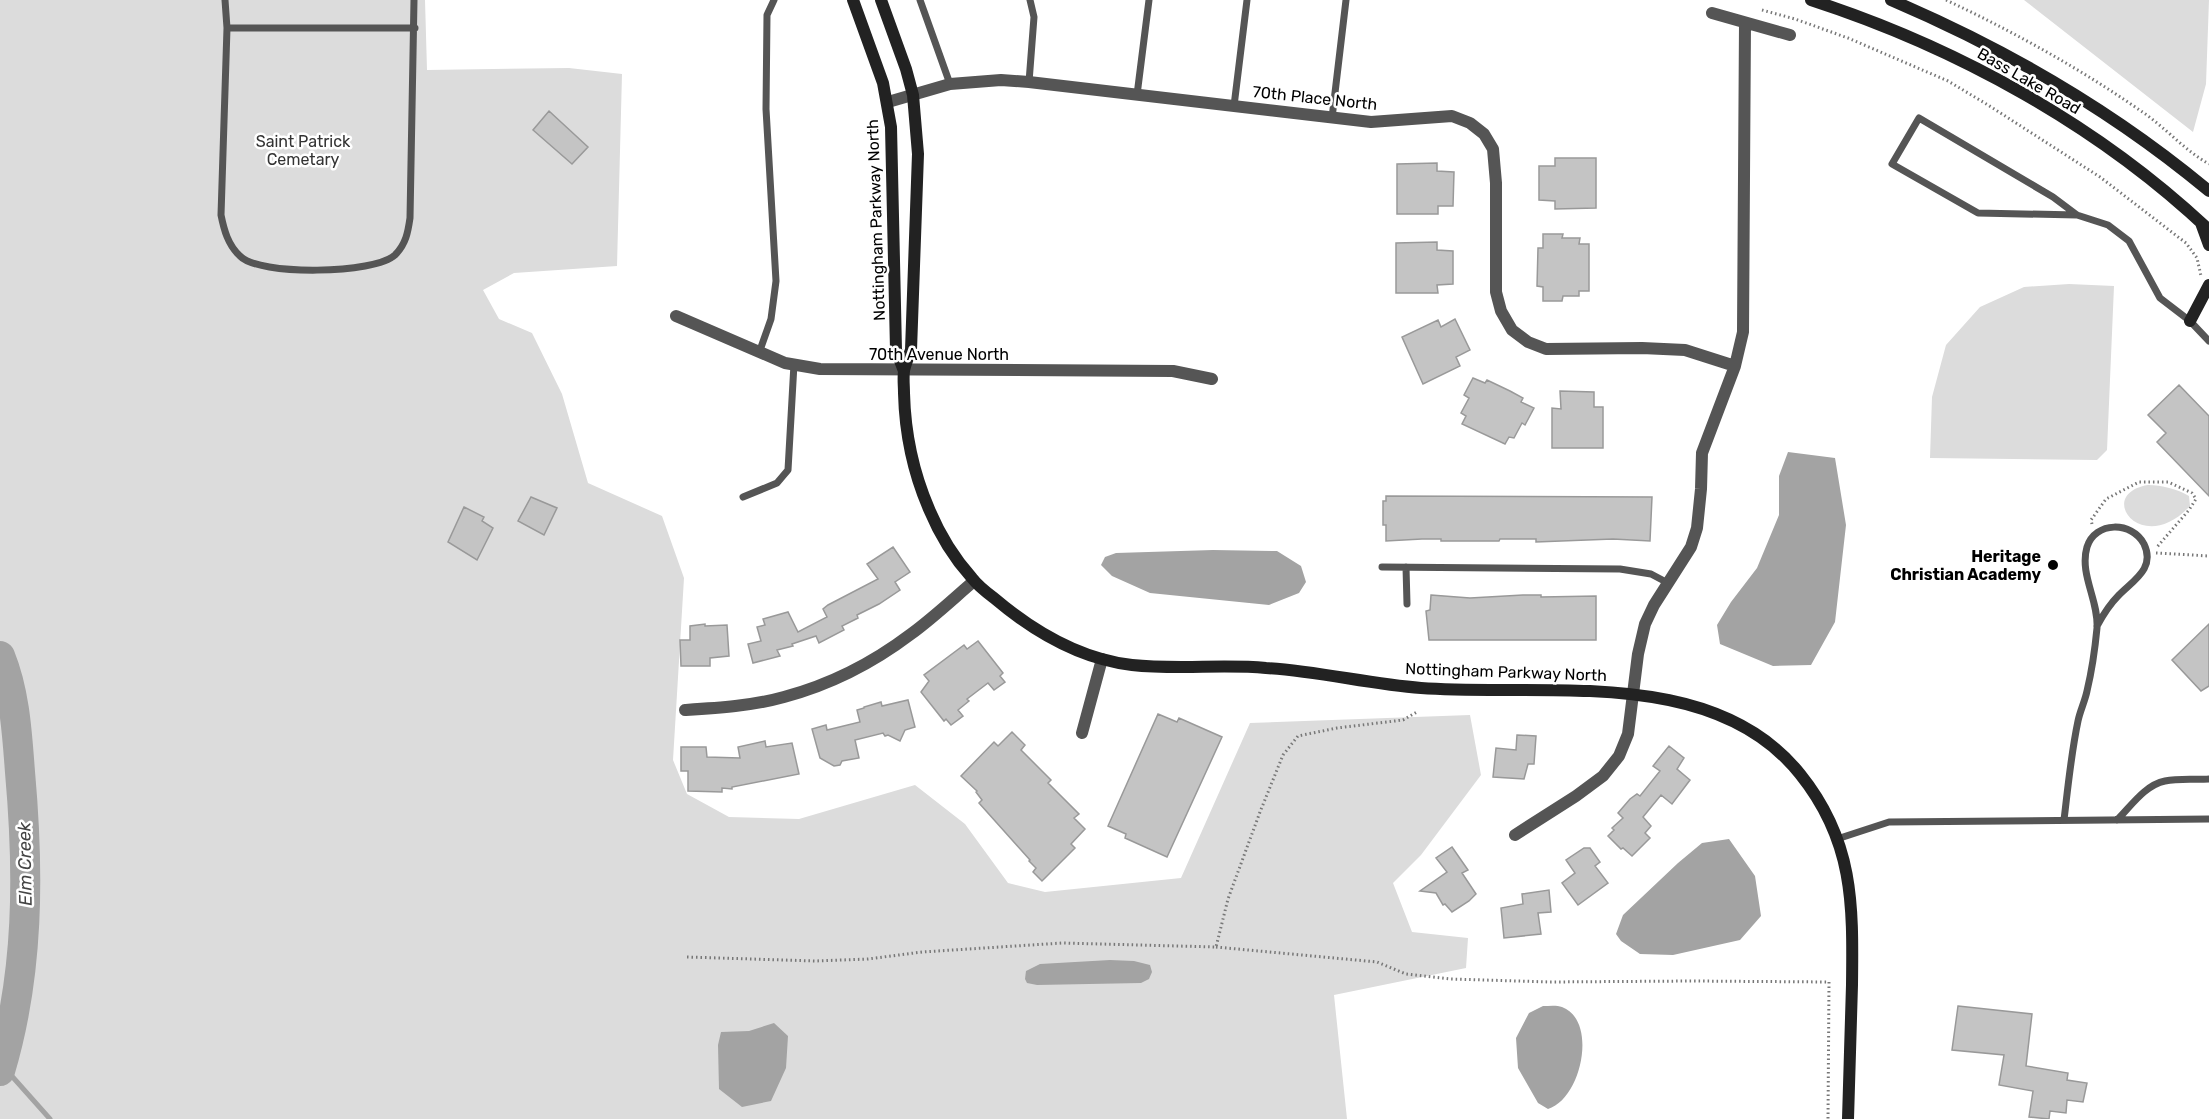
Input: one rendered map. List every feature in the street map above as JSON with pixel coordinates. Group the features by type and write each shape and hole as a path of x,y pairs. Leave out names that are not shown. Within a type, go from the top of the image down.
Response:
{"street":[{"name":"Nottingham Parkway North","path":"853,0 888,102 891,127 896,350 904,371 906,418 917,481 931,515 952,552 974,581 1018,618 1042,633 1069,647 1102,659 1129,665 1166,668 1262,667 1319,672 1420,688 1633,693 1674,700 1709,711 1743,727 1773,747 1799,772 1821,804 1837,839 1849,878 1853,918 1848,1119"},
{"name":"Nottingham Parkway North","path":"881,0 913,94 917,165 911,350 904,371"},
{"name":"Bass Lake Road","path":"1810,0 1876,23 1920,42 2025,95 2119,156 2205,226"},
{"name":"Bass Lake Road","path":"1891,0 1980,41 2094,105 2146,141 2209,191"},
{"path":"1712,13 1790,35"},
{"path":"1515,835 1603,776 1619,756 1628,734 1644,624 1691,547 1698,518 1702,453 1735,366 1743,332 1745,23"},
{"name":"70th Place North","path":"888,102 950,84 1001,80 1371,122 1400,121 1424,116 1452,116 1470,123 1484,134 1492,149 1496,166 1496,292 1501,311 1512,330 1528,342 1546,349 1685,350 1735,366"},
{"path":"2205,226 2209,245"},
{"path":"2190,321 2205,280"},
{"path":"2190,321 2209,304"},
{"name":"70th Avenue North","path":"676,316 759,353 820,369 1173,371 1212,379"},
{"path":"685,710 740,706 785,697 826,682 868,662 910,634 974,581"},
{"path":"1082,733 1102,659"}],"lane":[{"path":"225,0 227,28 221,215 225,236 241,258 271,269 314,270 364,266 393,256 407,238 410,218 414,0"},
{"path":"759,353 771,320 776,281 766,109 766,15 774,0"},
{"path":"920,0 950,84"},
{"path":"1029,82 1034,17 1030,0"},
{"path":"1137,95 1149,0"},
{"path":"1234,106 1247,0"},
{"path":"1332,118 1346,0"},
{"path":"227,28 415,28"},
{"path":"2077,215 2053,197 1919,118 1892,164 1978,213 2077,215 2108,225 2129,241 2160,298 2190,321 2209,341"},
{"path":"743,497 777,483 788,470 794,364"},
{"path":"2064,820 2070,763 2078,719 2087,692 2097,626 2086,562 2087,547 2094,535 2109,528 2124,528 2140,537 2146,551 2144,570 2140,577 2115,598 2097,626"},
{"path":"1382,567 1620,569 1651,574 1668,583"},
{"path":"1406,567 1407,604"},
{"path":"2117,820 2146,790 2158,783 2209,779"},
{"path":"1837,839 1889,822 2209,819"}],"path":[{"path":"1946,0 2018,35 2085,74 2148,116 2209,164"},
{"path":"1759,10 1795,19 1848,38 1948,81 1978,99 2100,177 2186,243 2197,258 2205,280"},
{"path":"2094,535 2091,520 2106,499 2139,482 2168,482 2192,493 2196,499 2189,510 2158,546 2146,551"},
{"path":"2146,551 2159,554 2209,556"},
{"path":"1216,947 1228,899 1260,812 1283,755 1298,736 1336,728 1403,720 1417,711"},
{"path":"687,957 868,959 944,950 1062,944 1216,947 1377,962 1406,974 1451,979 1550,982 1829,982 1828,1119"}],"green space":[{"name":"Saint Patrick Cemetary","path":"0,0 425,0 427,70 569,68 622,74 617,266 514,273 483,290 499,319 532,333 562,394 588,483 662,516 684,578 673,760 687,794 729,817 799,819 915,785 965,824 1008,883 1045,892 1181,878 1250,723 1470,715 1481,775 1421,855 1393,883 1412,932 1468,938 1466,968 1334,995 1347,1119 0,1119"},
{"path":"2024,0 2209,0 2206,84 2193,132"},
{"path":"2069,284 2114,286 2107,450 2097,460 1930,458 1932,397 1946,345 1980,307 2024,287"},
{"path":"2148,485 2174,489 2189,496 2190,506 2172,520 2156,526 2141,525 2131,518 2125,509 2125,499 2132,491"}],"shaded area":[{"path":"1788,452 1835,458 1846,525 1835,622 1811,665 1773,666 1720,644 1717,625 1757,568 1779,515 1779,476"},
{"path":"1277,551 1301,566 1306,582 1299,593 1269,605 1150,593 1112,576 1101,565 1105,557 1116,553"},
{"path":"1729,839 1755,876 1761,916 1740,940 1673,955 1640,954 1621,941 1616,934 1623,915 1678,863 1702,843"},
{"path":"1134,961 1150,965 1152,972 1149,979 1141,983 1037,985 1027,983 1025,979 1026,971 1040,964"},
{"path":"1543,1006 1560,1006 1573,1015 1580,1027 1582,1042 1577,1076 1570,1091 1560,1102 1548,1109 1538,1103 1518,1068 1516,1038 1529,1013"},
{"path":"774,1023 788,1036 786,1068 771,1101 742,1107 719,1089 718,1045 721,1032 749,1031"}],"building":[{"path":"549,111 588,147 572,164 533,130"},
{"path":"1555,158 1596,158 1596,208 1555,209 1555,201 1539,200 1539,166 1555,166"},
{"path":"1437,163 1437,171 1454,172 1453,206 1438,206 1438,214 1397,214 1397,164"},
{"path":"1543,234 1563,234 1562,238 1580,238 1579,244 1589,244 1589,291 1579,291 1579,296 1563,296 1562,301 1543,301 1543,287 1537,286 1538,248 1543,248"},
{"path":"1437,242 1437,250 1453,251 1453,284 1437,285 1438,293 1396,293 1396,243"},
{"path":"1455,319 1470,350 1456,357 1460,366 1423,384 1402,337 1438,320 1441,327"},
{"path":"1473,378 1485,383 1487,380 1510,391 1523,398 1521,402 1534,408 1525,425 1522,423 1514,438 1509,437 1505,444 1462,424 1466,416 1461,413 1469,398 1464,395"},
{"path":"2179,385 2209,416 2209,496 2157,442 2166,433 2148,415"},
{"path":"1560,391 1594,392 1594,407 1603,407 1603,448 1552,448 1552,408 1561,409"},
{"path":"1386,496 1652,497 1650,541 1613,539 1536,542 1536,539 1441,541 1441,539 1422,539 1386,541 1383,501 1386,501"},
{"path":"531,497 557,508 544,535 518,521"},
{"path":"464,507 484,517 482,521 493,528 477,560 448,542"},
{"path":"893,547 910,572 895,582 900,590 857,615 858,618 842,626 844,630 819,643 816,636 777,650 780,656 753,663 748,644 761,641 757,627 765,625 763,619 788,612 798,632 827,617 823,609 828,605 878,579 867,564"},
{"path":"1431,595 1470,598 1523,595 1596,596 1596,640 1429,640 1426,611 1430,610"},
{"path":"705,624 705,626 727,625 729,656 710,658 710,666 681,666 680,640 690,640 690,626"},
{"path":"2209,624 2209,686 2201,691 2172,660"},
{"path":"978,641 1003,673 1000,676 1005,682 994,690 988,683 967,699 969,701 958,710 963,716 951,725 946,719 944,721 921,692 929,681 924,675 964,645 967,649"},
{"path":"908,700 915,727 905,730 900,741 888,735 885,736 883,733 855,740 859,758 842,761 840,765 834,766 820,758 812,729 826,725 827,730 860,722 857,710 881,702 882,706"},
{"path":"1158,714 1177,722 1179,718 1222,737 1167,857 1125,838 1126,834 1108,826"},
{"path":"1012,732 1025,745 1021,750 1051,780 1048,783 1079,814 1074,818 1085,829 1071,844 1075,848 1042,881 1033,872 1036,868 1030,860 979,803 982,800 977,791 961,776 994,742 998,746"},
{"path":"1517,735 1536,736 1534,764 1528,764 1524,779 1493,777 1496,748 1516,750"},
{"path":"765,741 766,747 792,743 799,774 732,787 732,789 722,788 722,792 688,791 688,771 681,771 681,747 706,747 707,757 740,758 738,747"},
{"path":"1669,746 1684,758 1677,769 1690,780 1672,804 1661,795 1643,817 1651,826 1645,833 1650,838 1632,856 1608,836 1614,830 1612,828 1623,818 1618,813 1630,799 1637,794 1640,796 1660,771 1653,766"},
{"path":"1452,847 1468,870 1462,873 1476,894 1452,912 1445,904 1443,905 1436,893 1420,891 1447,872 1436,858"},
{"path":"1584,848 1590,848 1600,862 1595,866 1608,883 1578,905 1562,883 1575,873 1566,860"},
{"path":"1549,890 1551,912 1538,913 1541,934 1504,938 1501,908 1523,904 1522,894"},
{"path":"1958,1006 2032,1014 2026,1066 2068,1073 2067,1080 2087,1083 2083,1102 2067,1100 2066,1113 2050,1111 2049,1119 2029,1117 2033,1091 1999,1085 2004,1055 1952,1050"}],"waterway":[{"name":"Elm Creek","path":"0,656 9,684 16,728 25,848 24,923 17,998 0,1071"},
{"path":"2,1065 50,1119"}],"place":[{"name":"Heritage Christian Academy","path":"2053,565"}]}
